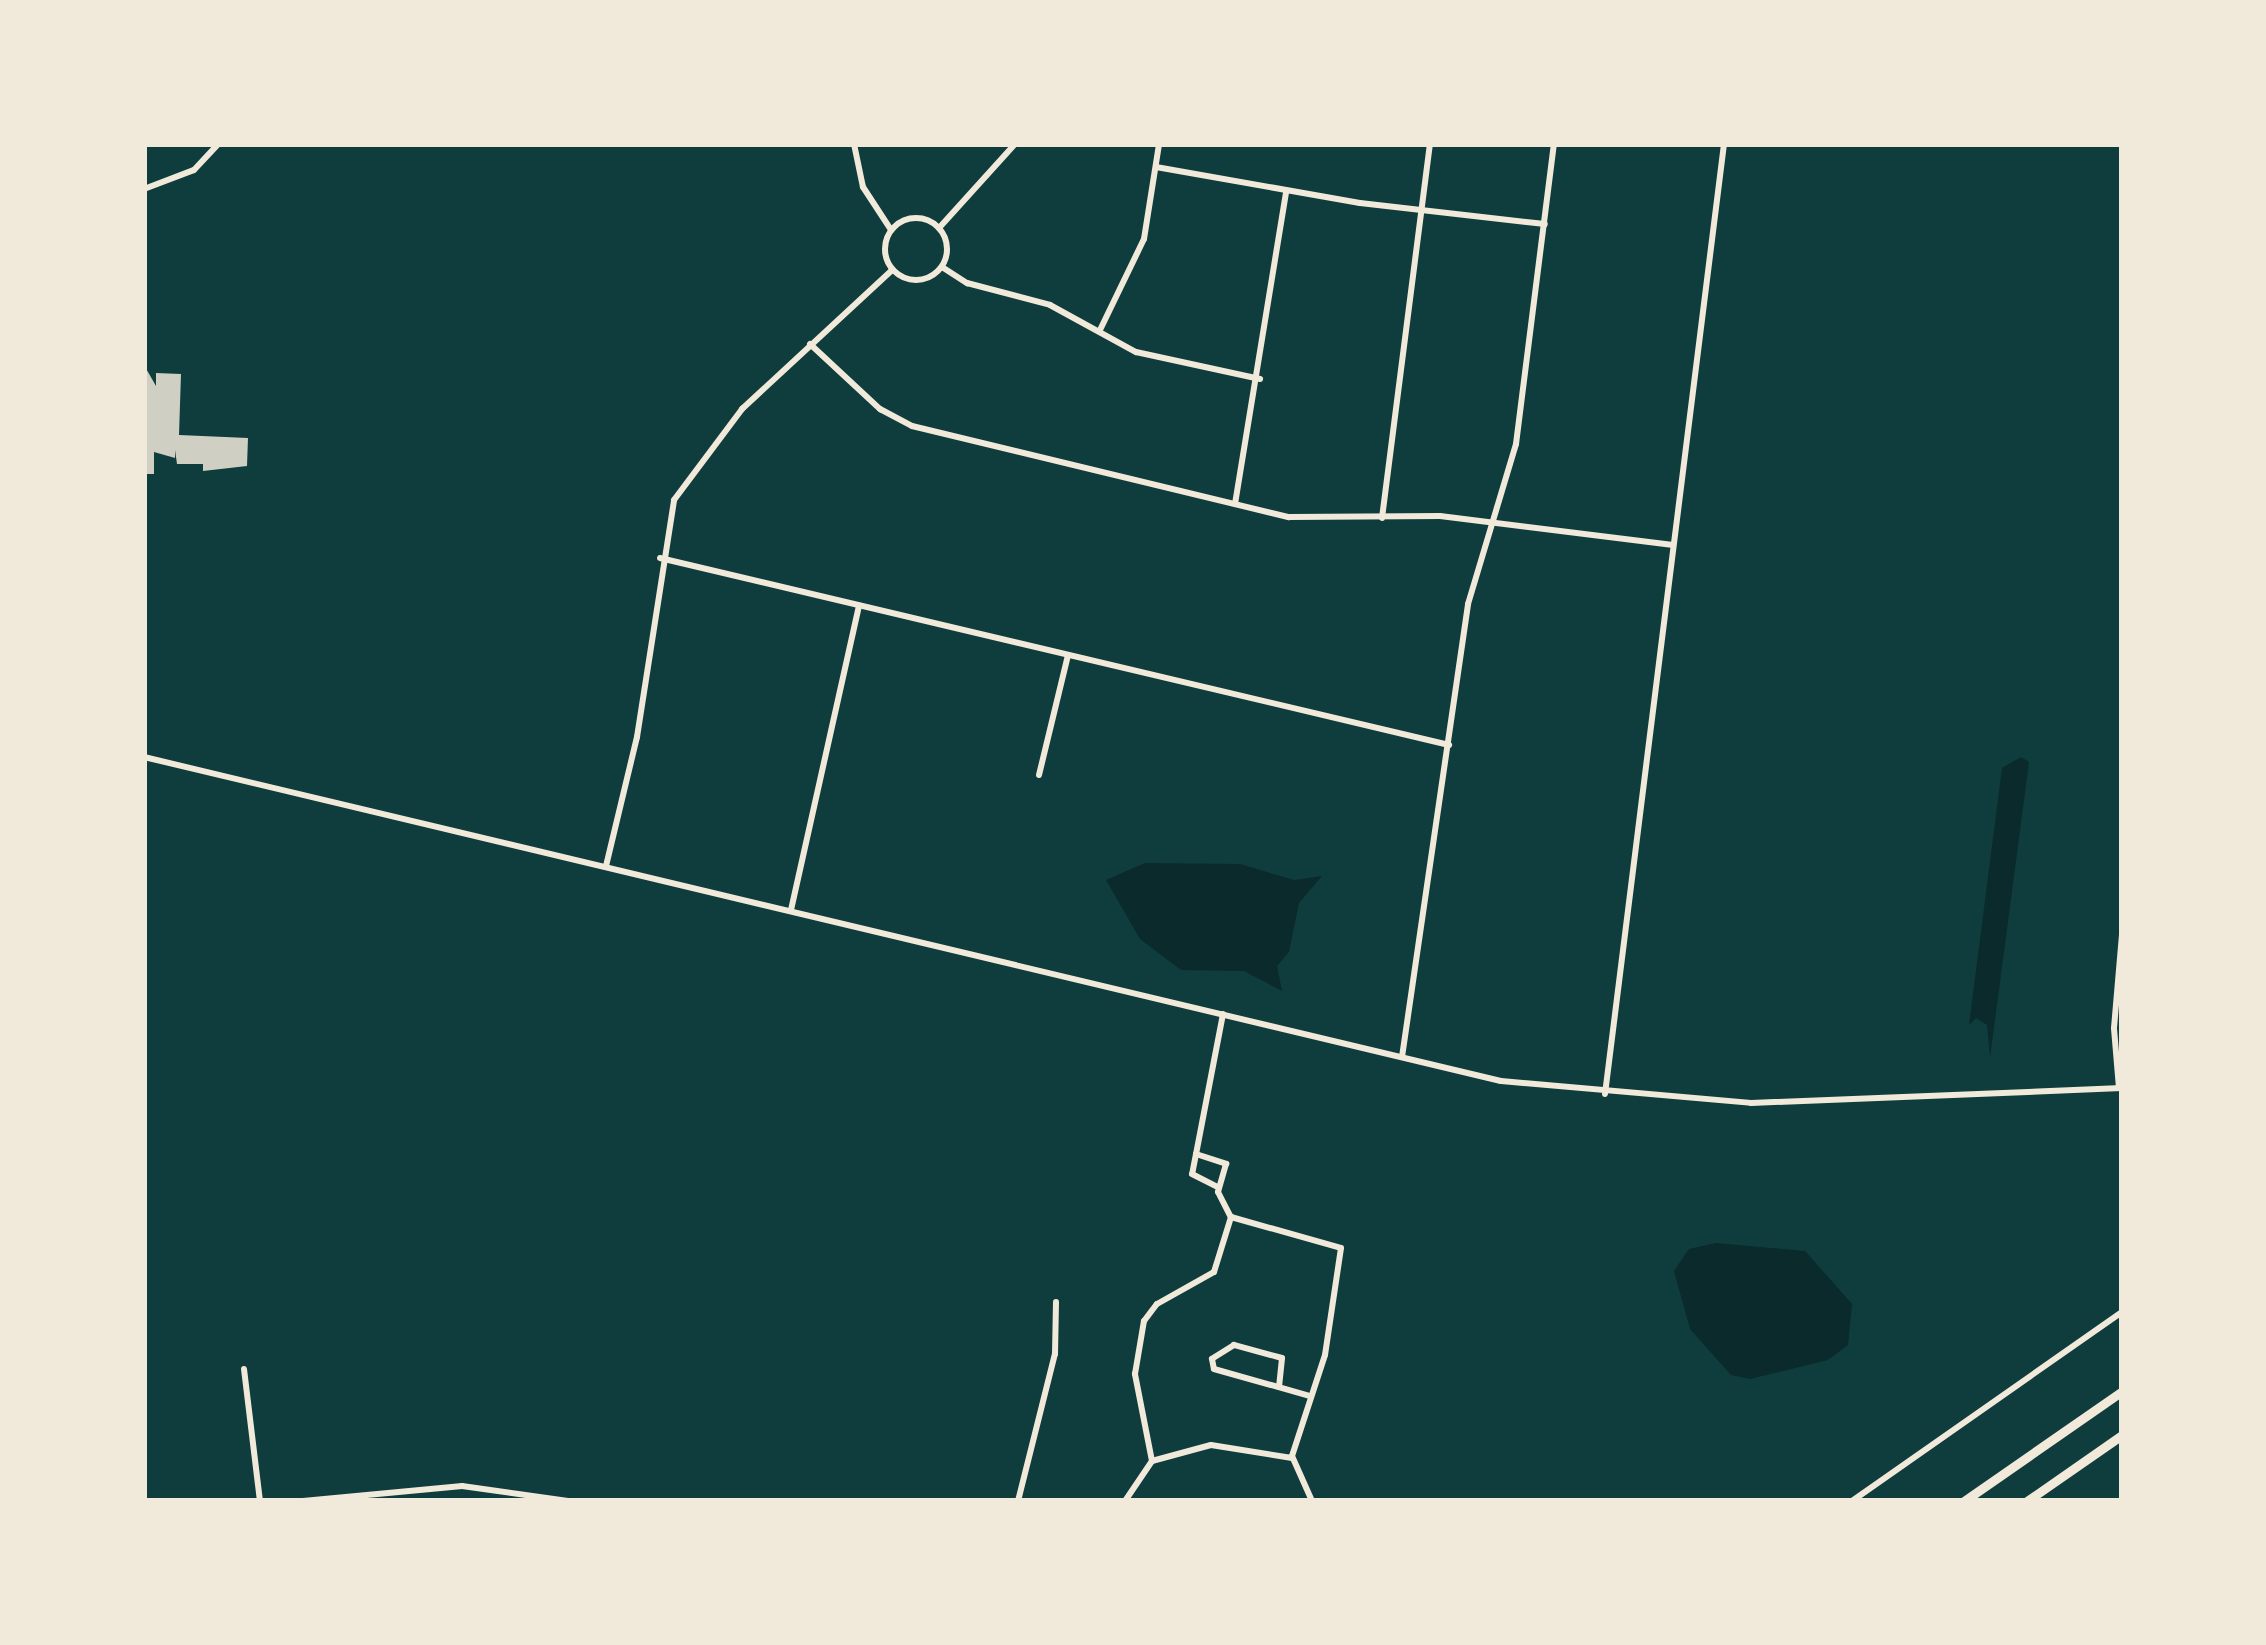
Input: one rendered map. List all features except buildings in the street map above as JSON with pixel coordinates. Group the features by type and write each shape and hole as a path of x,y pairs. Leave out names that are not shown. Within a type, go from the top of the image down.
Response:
{"highway":[{"path":"1964,1501 2122,1391"},
{"path":"2027,1501 2122,1435"}],"street":[{"path":"144,189 194,170 218,144"},
{"path":"854,144 863,187 891,230"},
{"path":"938,228 1015,144"},
{"path":"1100,330 1144,238 1159,144"},
{"path":"1382,518 1430,144"},
{"path":"1402,1057 1468,604 1516,444 1555,144"},
{"path":"1605,1094 1724,144"},
{"path":"1156,167 1286,191 1545,224"},
{"path":"1235,504 1260,379 1286,191"},
{"path":"912,218 938,228 947,248 942,267 919,280 892,270 885,248 891,230 912,218"},
{"path":"942,267 988,290 1050,305 1149,356 1260,379"},
{"path":"606,866 652,650 660,558 674,500 698,461 810,344 892,270"},
{"path":"810,344 880,409 912,426 1235,504 1320,521 1492,522 1673,545"},
{"path":"660,558 1449,745"},
{"path":"791,910 859,605"},
{"path":"1040,775 1068,655"},
{"path":"144,757 1402,1057 1605,1094 1751,1103 2121,1088 2114,1028 2122,934"},
{"path":"1220,1187 1192,1174 1223,1014"},
{"path":"1152,1461 1135,1374 1144,1321 1157,1304 1214,1272 1231,1217 1220,1187 1226,1164 1196,1154"},
{"path":"1231,1217 1341,1248 1334,1315 1292,1458 1312,1501"},
{"path":"1018,1501 1055,1354 1056,1302"},
{"path":"1852,1501 2122,1312"},
{"path":"1279,1388 1282,1358 1234,1346 1212,1359 1214,1369 1279,1388 1310,1396"},
{"path":"244,1369 260,1501"},
{"path":"1125,1501 1152,1461 1211,1445 1292,1458"},
{"path":"303,1501 462,1486 568,1501"}],"water":[{"path":"2021,757 2029,762 1990,1058 1987,1025 1976,1018 1969,1025 2002,768"},
{"path":"1145,863 1240,864 1294,880 1322,876 1299,903 1289,952 1277,966 1282,991 1244,971 1181,970 1140,939 1106,880"},
{"path":"1716,1243 1805,1251 1852,1304 1848,1345 1828,1360 1750,1379 1731,1375 1690,1329 1674,1271 1689,1249"}]}
